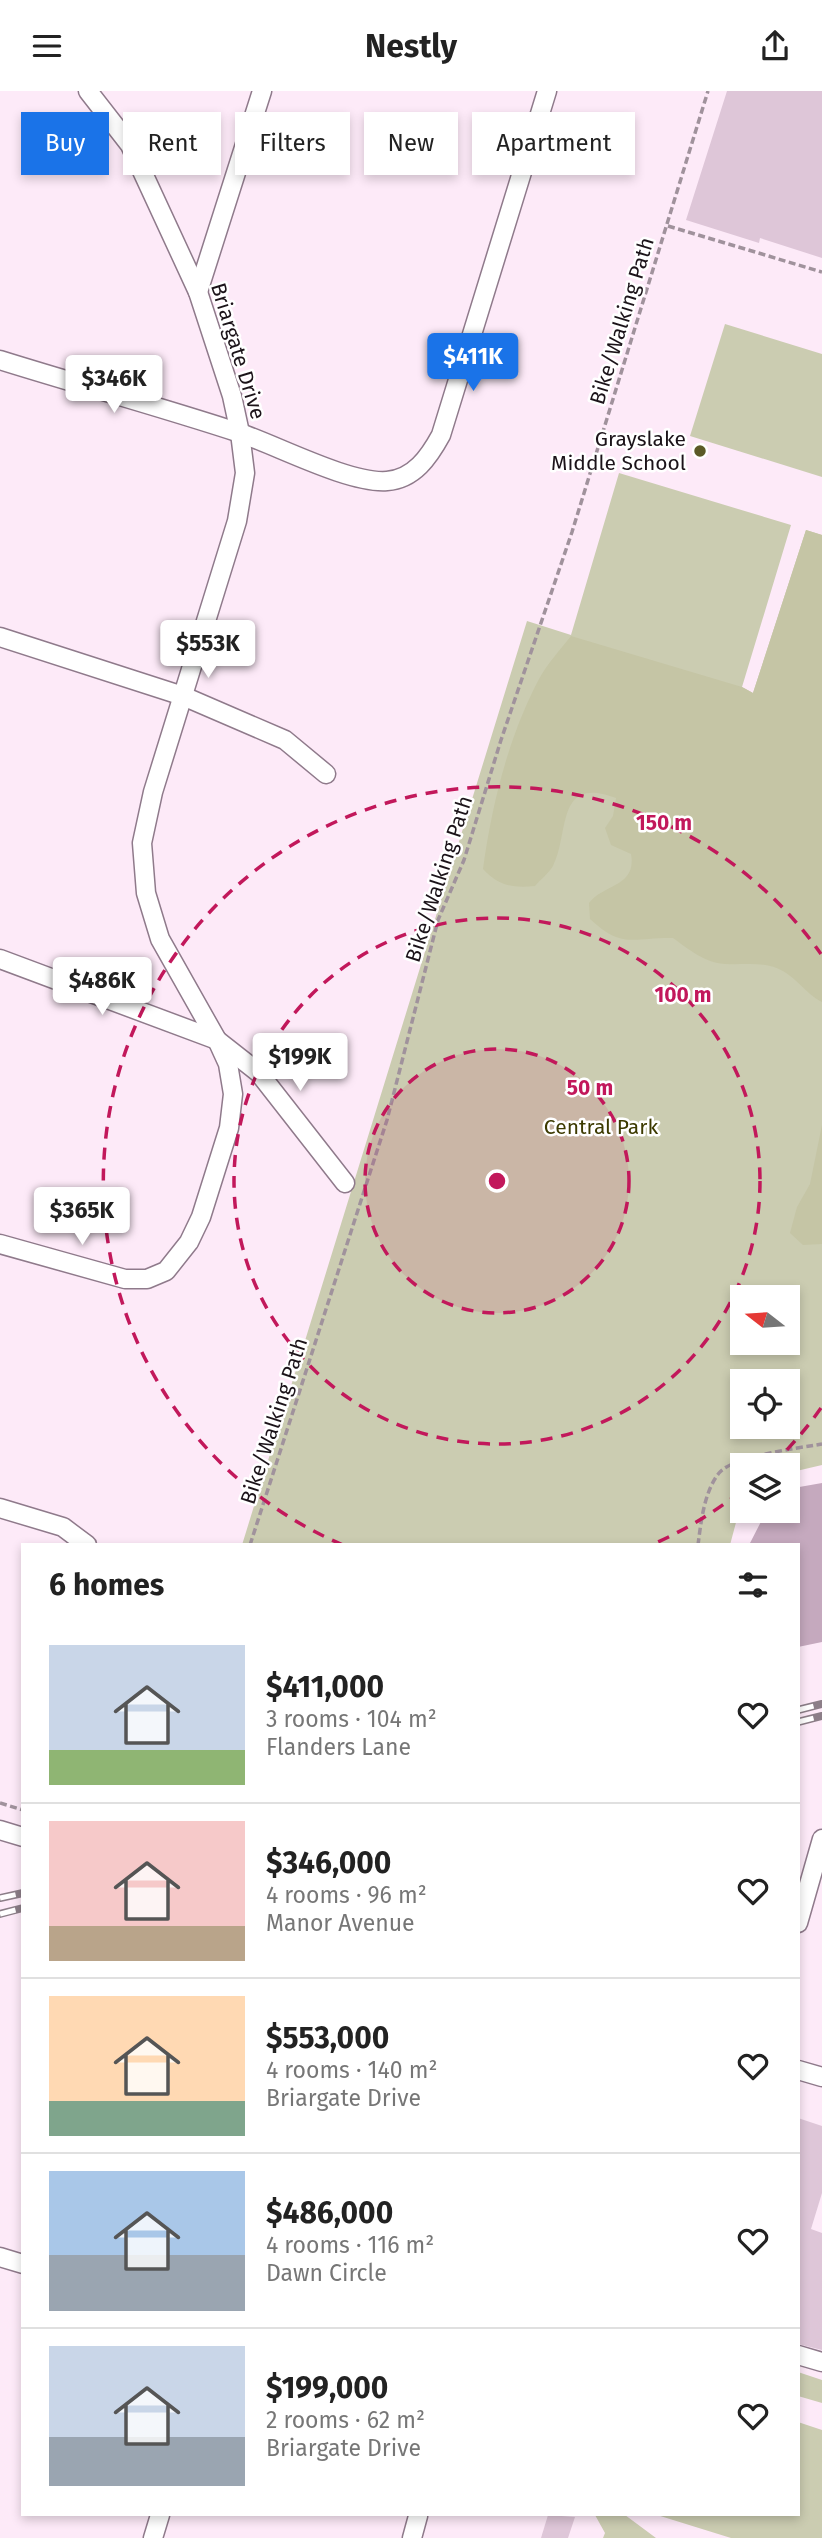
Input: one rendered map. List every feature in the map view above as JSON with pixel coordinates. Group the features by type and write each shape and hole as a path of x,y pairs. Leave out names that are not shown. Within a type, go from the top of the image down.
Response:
{"street":[{"name":"Briargate Drive","path":"0,1244 125,1279 148,1279 166,1272 189,1242 201,1217 229,1128 233,1094 228,1064 217,1040 160,939 146,894 142,843 153,792 237,521 245,473 240,433 232,396 198,292 130,145 88,91"},
{"path":"198,292 262,91"},
{"path":"0,360 240,433 365,480 387,481 402,477 429,457 440,435 547,91"},
{"path":"0,637 183,696 285,740 326,774"},
{"path":"0,959 217,1040"},
{"name":"Briargate Drive","path":"217,1040 259,1073 345,1182"},
{"path":"0,1508 63,1527 84,1543"},
{"path":"0,1831 21,1836"},
{"path":"800,1916 822,1839"},
{"path":"800,2071 822,2077"},
{"path":"0,2257 21,2263"},
{"path":"800,2356 822,2362"},
{"path":"153,2538 160,2516"},
{"path":"412,2538 418,2517"}],"path":[{"name":"Bike/Walking Path","path":"251,1543 387,1120 438,920 464,860 668,226 708,91"},
{"name":"Bike/Walking Path","path":"668,226 822,272"},
{"path":"698,1543 705,1505 721,1471 739,1462 822,1444"},
{"path":"0,1803 21,1809"}],"green space":[{"path":"725,324 822,354 822,477 690,436"},
{"name":"Central Park","path":"619,473 791,525 742,687 753,693 806,530 822,535 822,1465 800,1470 800,1453 730,1453 730,1523 736,1523 731,1543 243,1543 527,621 571,635"},
{"path":"806,530 822,535 822,1002 788,974 774,967 712,961 673,938 620,938 601,929 590,919 589,903 624,879 631,865 631,854 611,845 605,828 613,816 616,798 596,793 583,794 574,801 568,811 553,866 535,886 506,885 483,869 496,796 518,724 542,673 571,636 742,687 753,693"},
{"path":"822,1125 822,1244 803,1245 790,1233 797,1207 810,1184"},
{"path":"800,2373 822,2380 822,2403 800,2397"},
{"path":"800,2423 822,2430 822,2538 731,2538 660,2516 800,2516"},
{"path":"596,2516 626,2516 656,2538 603,2538 605,2533"}],"shaded area":[{"path":"822,1483 822,1642 800,1647 800,1543 750,1543 760,1523 800,1523 800,1487"}],"building":[{"path":"727,91 822,91 822,258 760,238 759,243 686,220"},
{"path":"800,2119 822,2126 822,2193 811,2229 822,2233 822,2350 800,2344"},
{"path":"548,2516 575,2517 568,2538 541,2538"}],"railway":[{"path":"800,1710 822,1704"},
{"path":"800,1722 822,1716"},
{"path":"0,1898 21,1893"},
{"path":"0,1914 21,1909"}],"place":[{"name":"Grayslake Middle School","path":"700,451"}]}
